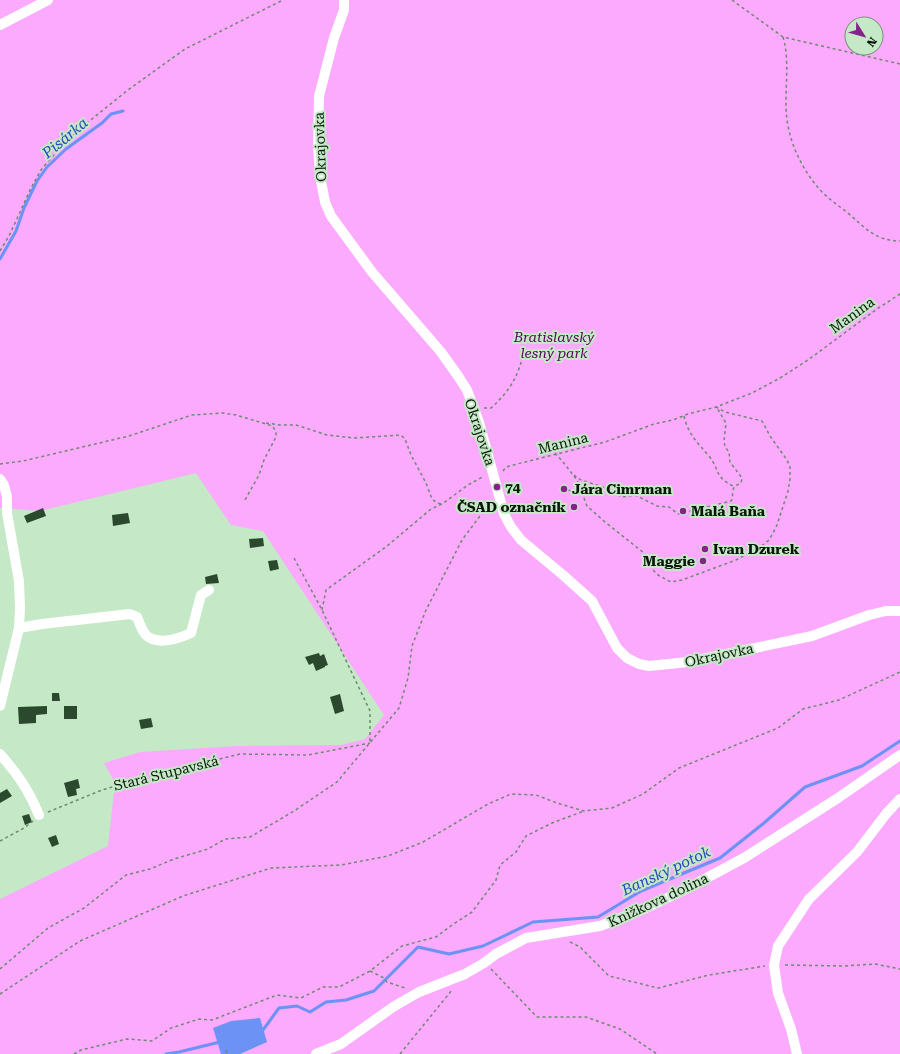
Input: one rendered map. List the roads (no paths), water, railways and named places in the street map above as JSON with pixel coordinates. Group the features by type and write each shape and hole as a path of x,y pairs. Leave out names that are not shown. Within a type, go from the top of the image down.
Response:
{"street":[{"path":"0,25 48,0"},
{"name":"Okrajovka","path":"344,0 344,10 334,38 319,96 318,146 320,176 325,202 331,216 372,272 451,366 464,386 473,404 498,472 504,514 511,527 521,540 563,574 592,601 617,648 627,658 639,664 649,666 688,662 812,636 869,615 886,611 900,611"},
{"path":"0,480 4,485 7,497 7,513 19,582 20,608 19,628 0,706"},
{"path":"19,628 130,614 137,617 144,633 149,638 159,640 181,637 191,633 201,595 209,590"},
{"path":"0,754 22,780 39,815"},
{"name":"Knižkova dolina","path":"316,1054 341,1044 393,1007 419,992 465,974 496,954 526,938 600,926 644,909 686,889 744,858 838,798 900,755"},
{"path":"797,1054 791,1029 778,993 774,965 778,946 809,899 857,852 886,814 900,799"}],"water":[{"path":"260,1018 267,1042 240,1054 221,1054 213,1028 231,1021"}],"waterway":[{"name":"Pisárka","path":"0,259 16,231 24,208 37,181 47,167 66,149 102,123 111,114 123,111"},
{"name":"Banský potok","path":"260,1031 263,1030 279,1008 297,1006 310,1012 326,1002 346,1000 374,991 418,947 449,954 483,946 533,922 598,917 641,891 720,858 764,823 805,787 862,766 900,741"},
{"name":"Banský potok","path":"166,1054 220,1042"}],"place":[{"name":"74","path":"497,487"},
{"name":"Jára Cimrman","path":"564,489"},
{"name":"ČSAD označník","path":"574,507"},
{"name":"Malá Baňa","path":"683,511"},
{"name":"Ivan Dzurek","path":"705,549"},
{"name":"Maggie","path":"703,561"}],"park label":[{"name":"Bratislavský lesný park","path":"554,346"}]}
